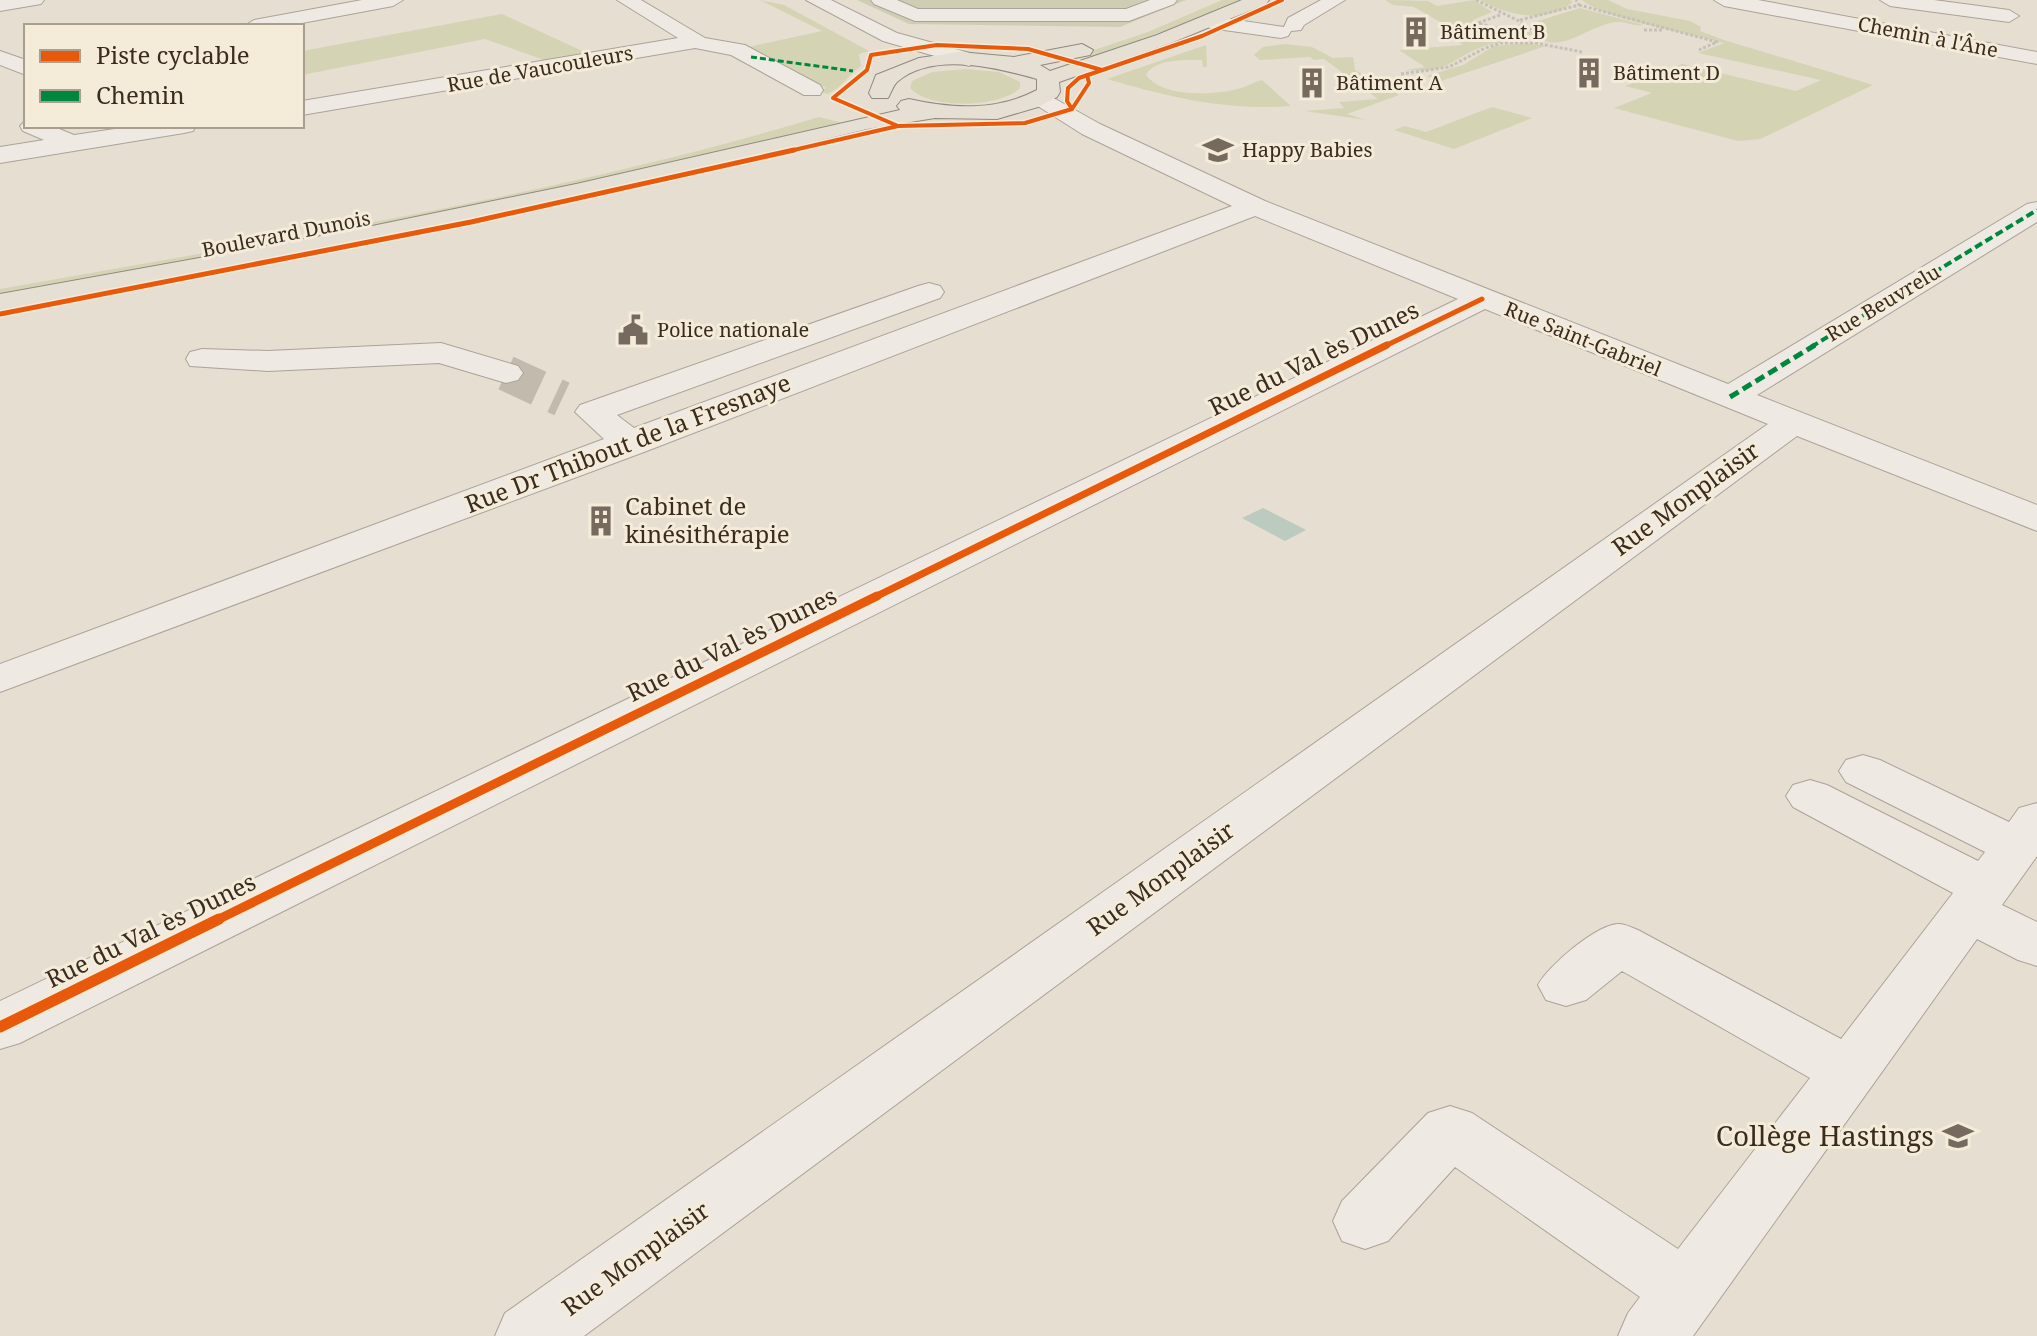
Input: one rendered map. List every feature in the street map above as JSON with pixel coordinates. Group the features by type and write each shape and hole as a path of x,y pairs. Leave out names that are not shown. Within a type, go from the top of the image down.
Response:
{"main road":[{"path":"1014,64 1080,51 1211,11 1259,0"},
{"path":"1044,88 1033,70 1014,64 969,60 905,68 884,80 880,93 904,105 936,111 995,111 1211,11"},
{"name":"Boulevard Dunois","path":"0,282 329,224 521,185 749,131 880,93"},
{"name":"Boulevard Dunois","path":"0,303 343,240 576,192 881,119 936,111"}],"street":[{"path":"0,5 34,0"},
{"path":"265,24 393,0"},
{"name":"Rue de Vaucouleurs","path":"304,108 695,42 627,0"},
{"path":"816,0 890,37 969,60"},
{"path":"881,0 915,15 1003,7 1129,15 1167,0"},
{"path":"1211,11 1288,29 1335,0"},
{"name":"Chemin à l'Âne","path":"1724,0 1871,21 2036,58"},
{"path":"1890,0 2009,16"},
{"path":"1763,1 1871,21"},
{"path":"1000,36 1003,7"},
{"path":"890,37 926,35"},
{"path":"890,37 886,45 898,55 905,68"},
{"path":"695,42 737,50 812,90"},
{"path":"1975,65 2005,52"},
{"path":"0,57 24,67"},
{"path":"2005,76 2011,67 2036,58"},
{"path":"0,84 24,78"},
{"name":"Rue Saint-Gabriel","path":"1044,88 1091,129"},
{"name":"Rue Saint-Gabriel","path":"995,111 1091,129 1255,207 2037,519"},
{"path":"37,128 71,143"},
{"path":"0,155 171,128"},
{"name":"Rue Dr Thibout de la Fresnaye","path":"0,679 1255,207"},
{"name":"Rue Beuvrelu","path":"1730,397 2037,210"},
{"path":"631,444 577,406 929,292"},
{"name":"Rue du Val ès Dunes","path":"0,1027 1482,299"},
{"path":"202,359 268,361 441,353 506,373"},
{"name":"Rue Monplaisir","path":"529,1336 1793,422"},
{"path":"1863,771 2002,867 2037,946"},
{"path":"1810,796 2002,867"},
{"path":"1365,1221 1450,1131 1669,1313 2002,867"},
{"path":"1566,985 1619,944 1849,1071"}],"path":[{"path":"1476,0 1536,29 1534,41"},
{"path":"1576,0 1579,5"},
{"path":"1520,20 1579,5 1717,42 1699,50"},
{"path":"1501,14 1478,23 1488,28 1506,30 1528,24"},
{"path":"1644,30 1663,30"},
{"path":"1401,74 1453,66 1491,45 1534,41 1582,52"}],"green space":[{"path":"760,0 784,5 869,51 859,54 861,66 827,94 821,91 826,88 748,47 822,31"},
{"path":"857,0 1186,0 1120,27 909,24"},
{"path":"1222,0 1247,0 1094,57 1082,54 1148,32"},
{"path":"1385,0 1428,1 1437,6 1474,0 1492,12 1473,20 1476,26 1508,32 1527,29 1533,33 1522,39 1484,46 1441,68 1406,70 1425,67 1399,50 1463,45 1457,40 1470,39 1414,7 1393,5"},
{"path":"1480,0 1573,2 1551,13 1527,15 1503,10"},
{"path":"1582,0 1608,0 1627,9 1690,21 1701,27 1700,31 1724,40 1873,85 1760,139 1738,141 1614,108 1652,93 1625,86 1682,64 1796,91 1821,80 1698,53 1724,43 1628,20"},
{"path":"1580,8 1644,25 1618,22 1560,42 1542,40 1538,21"},
{"path":"502,14 591,55 550,62 485,39 304,75 304,51"},
{"path":"1527,43 1546,46 1441,81 1427,76 1463,65 1494,46"},
{"path":"1285,44 1312,47 1333,58 1353,57 1355,70 1399,95 1347,114 1366,120 1305,111 1344,108 1339,102 1378,99 1324,59 1260,60 1254,55 1263,47"},
{"path":"1206,45 1207,67 1203,67 1202,60 1171,61 1156,65 1146,75 1164,88 1189,93 1228,91 1262,80 1291,106 1244,106 1198,101 1107,79"},
{"path":"966,69 999,72 1020,82 1020,88 997,100 965,104 933,100 910,88 912,81 932,72"},
{"path":"1492,107 1532,118 1454,149 1394,130 1405,126 1426,132"},
{"path":"819,117 843,123 437,215 0,297 0,289 515,194 617,171"}],"shaded area":[{"path":"1263,508 1306,530 1285,541 1242,518"}],"tunnel":[{"path":"506,373 562,399"}],"marked path":[{"path":"751,57 853,71"},
{"path":"1730,397 2037,210"}],"cycle path":[{"path":"1072,109 1067,101 1068,88 1079,78 1202,36 1282,0"},
{"path":"898,126 833,98 867,70 871,55 937,45 1028,49 1102,70"},
{"path":"0,314 643,186 898,126 1025,123 1072,109 1089,83 1087,75"},
{"path":"0,1027 1482,299"}],"place":[{"name":"Bâtiment B","path":"1416,32"},
{"name":"Bâtiment D","path":"1589,73"},
{"name":"Bâtiment A","path":"1312,83"},
{"name":"Happy Babies","path":"1218,150"},
{"name":"Police nationale","path":"633,330"},
{"name":"Cabinet de kinésithérapie","path":"601,521"},
{"name":"Collège Hastings","path":"1958,1136"}]}
